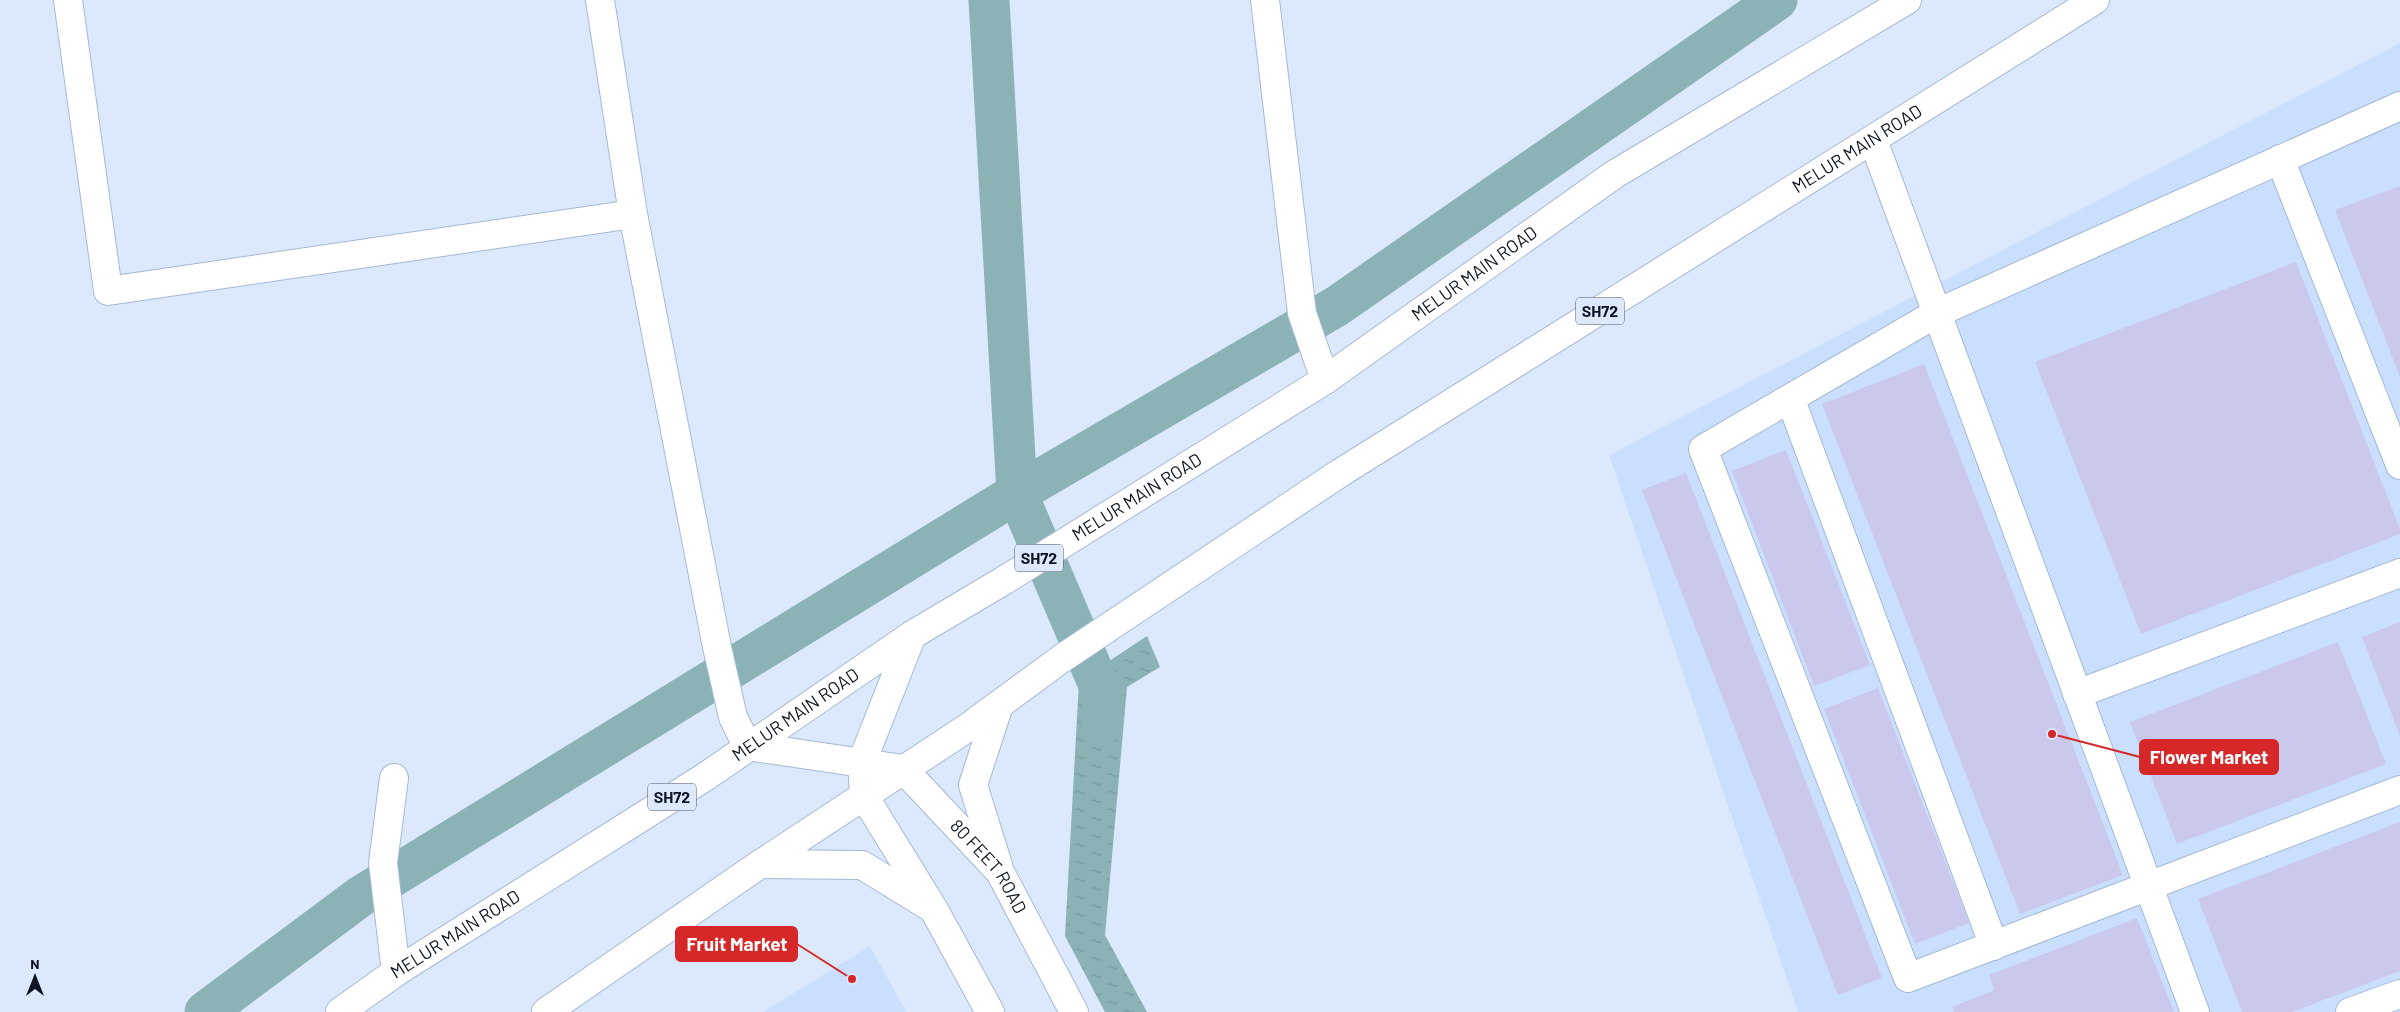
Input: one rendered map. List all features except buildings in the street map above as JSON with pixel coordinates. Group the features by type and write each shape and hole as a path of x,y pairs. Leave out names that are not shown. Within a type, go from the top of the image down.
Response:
{"main road":[{"path":"68,0 108,291 633,214"},
{"path":"600,0 633,214 717,647 733,717 747,746 903,769"},
{"path":"1265,0 1302,314 1325,380"},
{"name":"MELUR MAIN ROAD","path":"340,1012 396,972 705,777 747,746 912,636 1325,380 1615,174 1907,0"},
{"name":"MELUR MAIN ROAD","path":"546,1012 760,864 999,705 1061,659 1340,474 2095,0"},
{"path":"2400,106 1937,313 1703,449 1908,978 2400,790"},
{"path":"1873,140 2195,1012"},
{"path":"2280,159 2400,465"},
{"path":"1790,398 1994,946"},
{"path":"2077,694 2400,573"},
{"path":"912,636 862,762 864,796 933,908 990,1012"},
{"path":"999,705 973,785 1000,872"},
{"name":"80 FEET ROAD","path":"903,769 1000,872 1074,1012"},
{"path":"394,778 383,863 396,972"},
{"path":"760,864 862,865 933,908"},
{"path":"2350,1012 2400,994"}],"shaded area":[{"path":"2400,43 2400,1012 1798,1012 1609,455"},
{"path":"870,946 906,1012 763,1012"}],"water":[{"path":"1147,636 1160,667 1127,687 1105,935 1147,1012 1105,1012 1065,936 1079,681"}],"waterway":[{"path":"989,0 1017,493 1104,697 1101,727"},
{"path":"205,1012 361,896 1017,493 1337,306 1777,0"}],"place":[{"name":"Flower Market","path":"2052,734"},
{"name":"Fruit Market","path":"852,979"}]}
